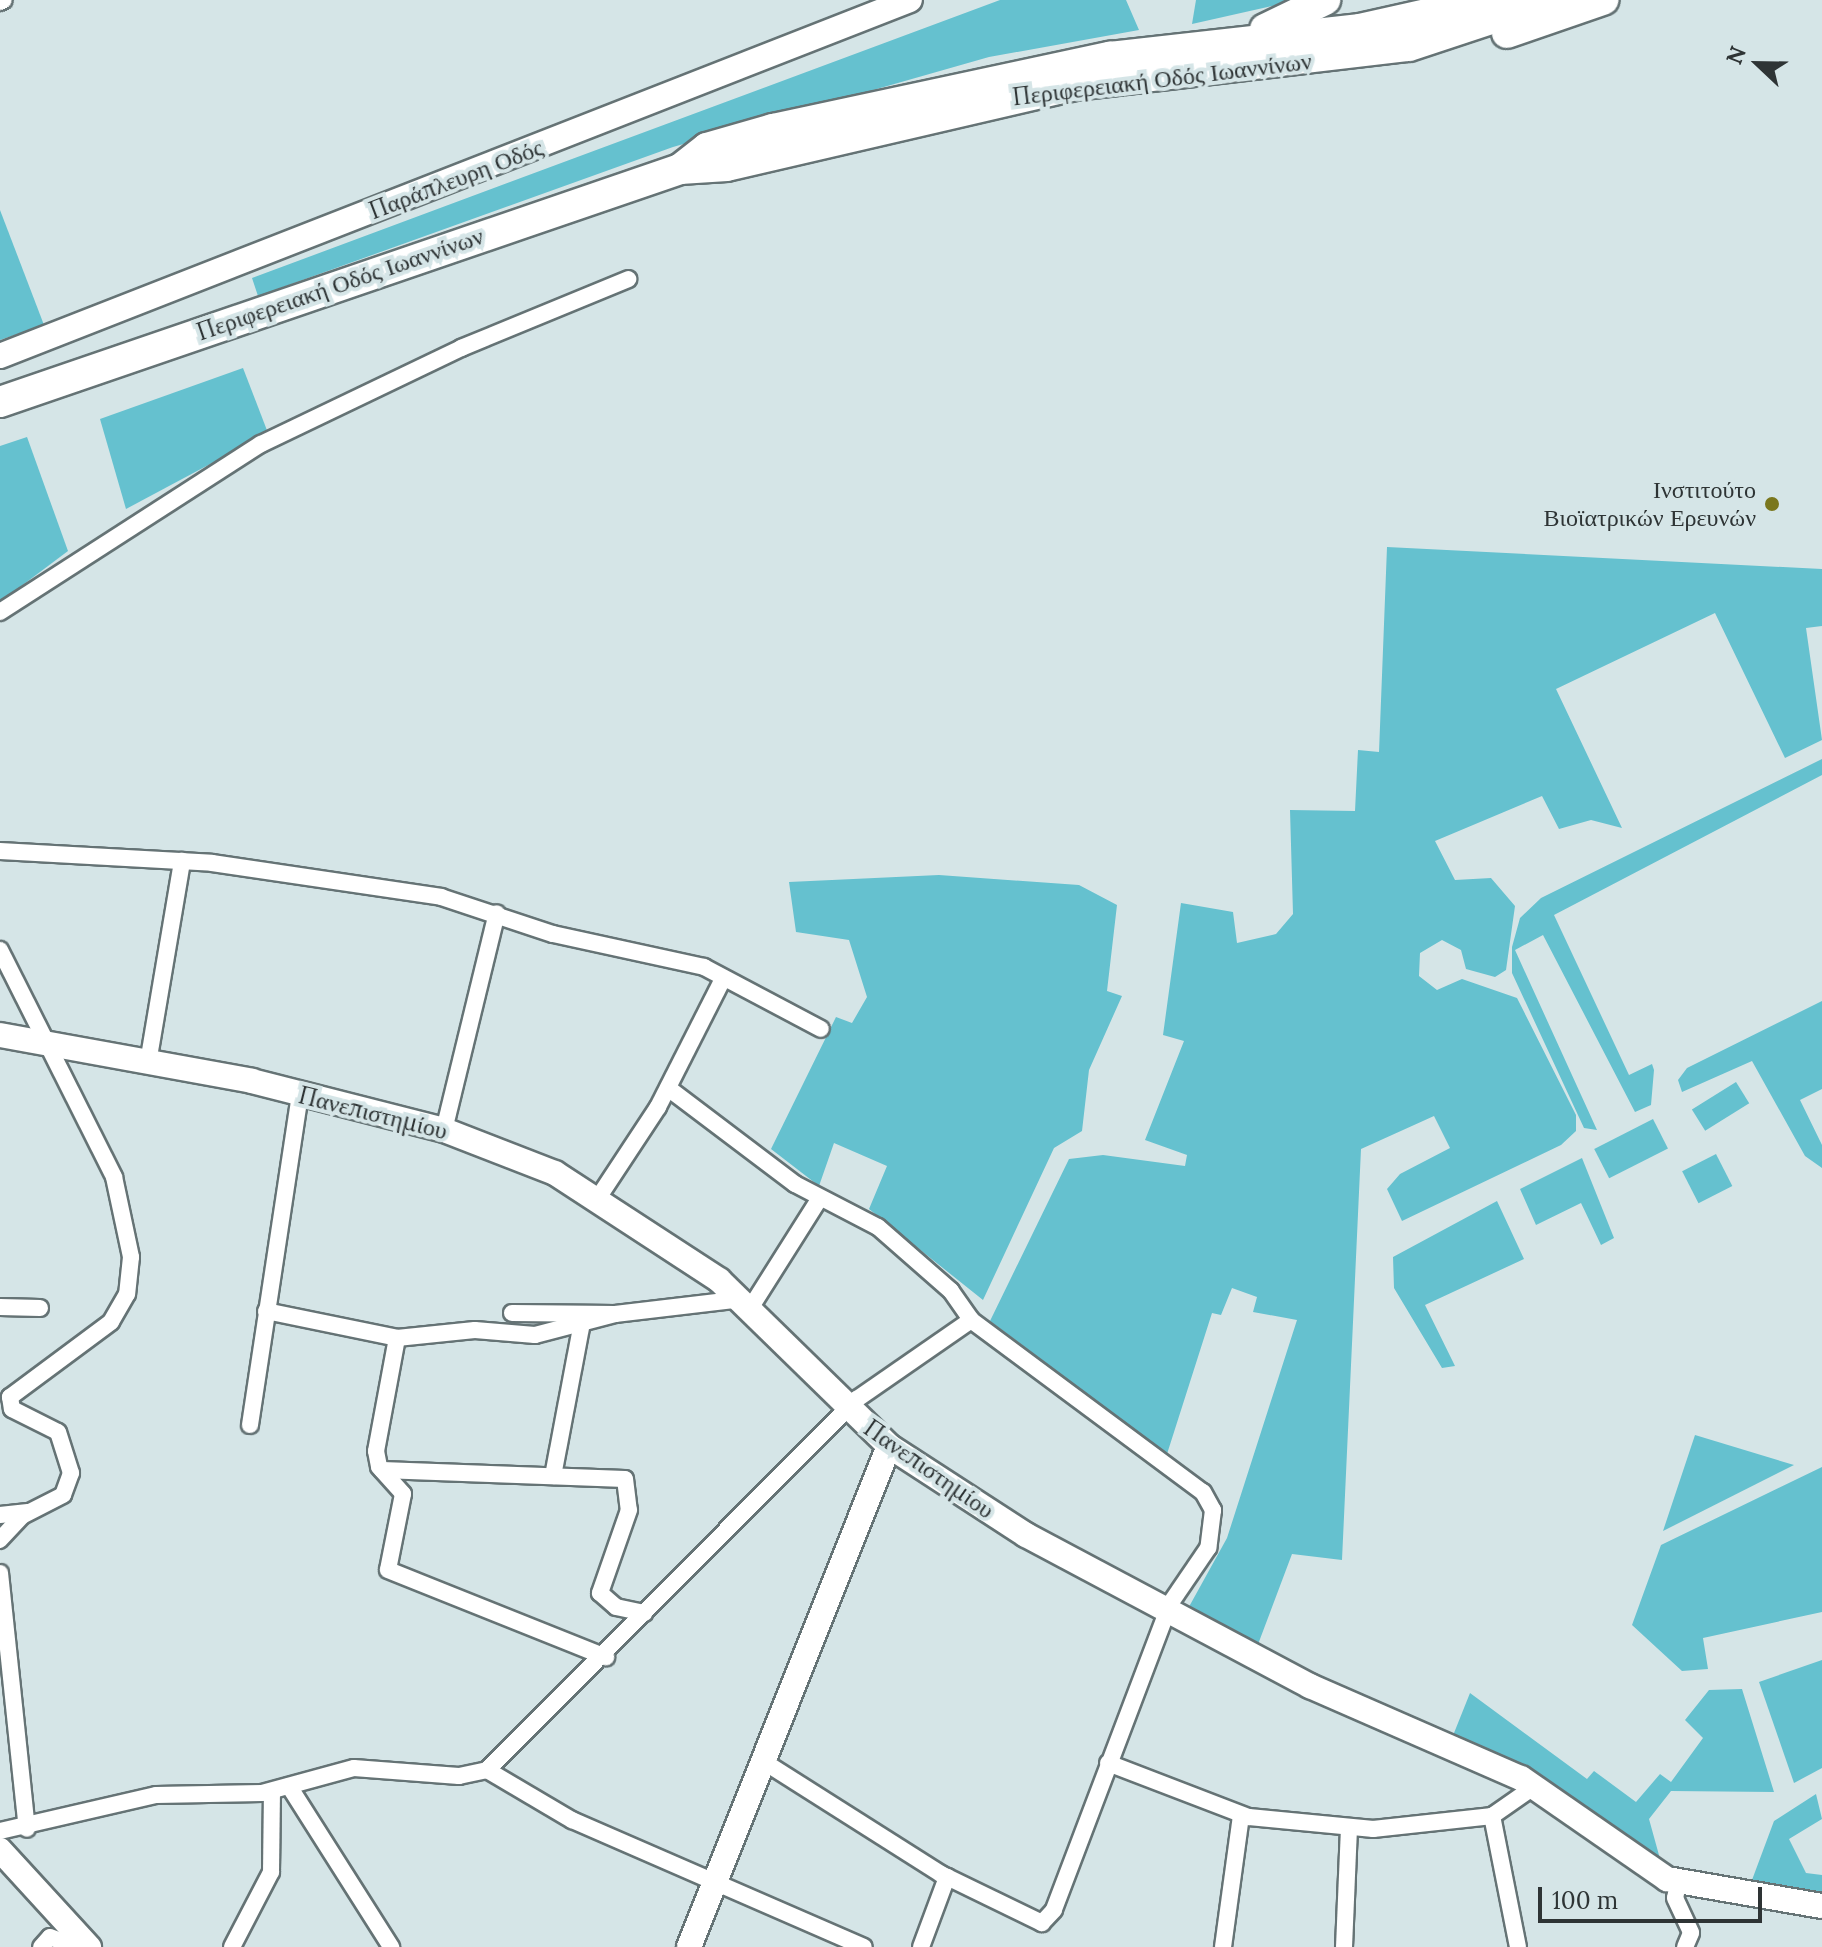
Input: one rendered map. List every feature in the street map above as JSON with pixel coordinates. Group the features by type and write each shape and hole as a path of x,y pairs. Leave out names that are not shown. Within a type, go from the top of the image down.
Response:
{"highway":[{"path":"1210,47 1293,21 1325,0"},
{"name":"Περιφερειακή Οδός Ιωαννίνων","path":"680,169 707,148 877,104 1110,57 1406,22 1490,0"},
{"name":"Περιφερειακή Οδός Ιωαννίνων","path":"0,402 680,169 727,166 1075,85 1434,41 1548,0"},
{"path":"1434,41 1539,26 1603,0"}],"street":[{"name":"Παράπλευρη Οδός","path":"0,356 910,0"},
{"path":"0,612 261,444 474,342 628,279"},
{"path":"0,851 182,861 412,892 497,913 553,934 693,963 722,981 821,1029"},
{"path":"149,1057 182,861"},
{"path":"444,1130 497,913"},
{"path":"0,950 118,1186 131,1257 127,1294 111,1322 10,1397 12,1409 56,1430 69,1459 63,1495 28,1512 0,1539"},
{"path":"598,1198 668,1088 722,981"},
{"name":"Πανεπιστημίου","path":"0,1035 45,1039 149,1057 444,1130 598,1198 747,1303 848,1409 889,1446 983,1510 1167,1613 1535,1786 1678,1884 1822,1906"},
{"path":"668,1088 820,1198 889,1236 951,1291 971,1320 1209,1499 1211,1540 1167,1613 1047,1920 1026,1920 947,1877 763,1761"},
{"path":"250,1425 300,1094"},
{"path":"512,1313 615,1314 747,1303 820,1198"},
{"path":"0,1307 40,1308"},
{"path":"266,1311 397,1338 581,1328 615,1314"},
{"path":"0,1831 27,1829 156,1795 272,1792 354,1768 459,1776 487,1770 606,1657 644,1613 848,1409 971,1320"},
{"path":"553,1476 581,1328"},
{"path":"397,1338 376,1446 382,1470 403,1494 389,1572 606,1657"},
{"path":"689,1947 889,1446"},
{"path":"382,1470 629,1482 629,1510 600,1588 608,1603 644,1613"},
{"path":"0,1515 28,1512"},
{"path":"0,1573 27,1829"},
{"path":"1108,1763 1241,1815 1349,1828 1492,1816 1535,1786"},
{"path":"487,1770 572,1820 716,1880 864,1947"},
{"path":"289,1786 331,1844 384,1945"},
{"path":"232,1947 271,1872 272,1792"},
{"path":"1223,1947 1241,1815"},
{"path":"1492,1816 1518,1947"},
{"path":"1344,1947 1349,1828"},
{"path":"0,1850 84,1947"},
{"path":"921,1947 947,1877"},
{"path":"1678,1884 1675,1898 1691,1933 1685,1947"},
{"path":"41,1947 52,1937 84,1947"}],"shaded area":[{"path":"1000,0 1126,0 1139,30 989,57 673,147 258,296 252,278"},
{"path":"1196,0 1299,0 1192,24"},
{"path":"0,210 44,325 0,340"},
{"path":"243,368 268,433 126,509 100,419"},
{"path":"27,437 68,551 0,602 0,446"},
{"path":"1387,547 1822,569 1822,626 1806,628 1822,740 1785,758 1715,613 1556,689 1622,828 1591,820 1559,829 1542,796 1435,841 1455,880 1491,878 1515,906 1506,970 1495,977 1466,969 1461,950 1442,940 1420,953 1419,976 1437,990 1462,979 1517,998 1576,1115 1576,1131 1561,1145 1402,1221 1387,1189 1400,1174 1450,1148 1434,1116 1361,1149 1342,1560 1292,1554 1257,1647 1185,1614 1227,1538 1297,1320 1253,1312 1257,1297 1232,1288 1221,1315 1212,1313 1167,1454 990,1321 1069,1159 1103,1155 1185,1166 1187,1155 1145,1140 1184,1041 1163,1035 1181,903 1233,912 1237,943 1276,934 1293,914 1290,810 1355,811 1358,750 1379,752"},
{"path":"1822,759 1822,775 1554,915 1629,1075 1652,1064 1651,1105 1635,1112 1543,935 1515,950 1597,1130 1584,1128 1512,973 1512,947 1520,918 1541,898"},
{"path":"939,875 1079,885 1117,905 1107,991 1122,996 1089,1070 1082,1131 1054,1148 983,1300 869,1209 887,1166 834,1143 819,1186 771,1149 836,1017 852,1023 867,997 849,940 796,932 789,882"},
{"path":"1822,1001 1822,1089 1800,1100 1822,1145 1822,1168 1805,1156 1752,1061 1682,1092 1678,1080 1687,1068"},
{"path":"1736,1082 1749,1103 1705,1131 1692,1110"},
{"path":"1653,1119 1668,1148 1609,1178 1594,1149"},
{"path":"1716,1154 1732,1186 1698,1203 1682,1171"},
{"path":"1582,1158 1614,1238 1601,1245 1581,1203 1536,1225 1520,1189"},
{"path":"1497,1201 1524,1259 1425,1305 1455,1366 1442,1368 1394,1288 1393,1257"},
{"path":"1695,1435 1794,1465 1663,1531"},
{"path":"1822,1467 1822,1612 1703,1638 1708,1669 1682,1671 1632,1625 1661,1545"},
{"path":"1822,1660 1822,1768 1794,1783 1759,1682"},
{"path":"1742,1689 1774,1792 1671,1791 1649,1819 1662,1866 1452,1738 1470,1693 1587,1779 1594,1771 1636,1802 1660,1774 1671,1782 1703,1738 1685,1720 1709,1690"},
{"path":"1816,1794 1822,1819 1789,1839 1806,1873 1822,1875 1822,1899 1749,1888 1774,1821"}],"place":[{"name":"Ινστιτούτο Βιοϊατρικών Ερευνών","path":"1772,504"}]}
